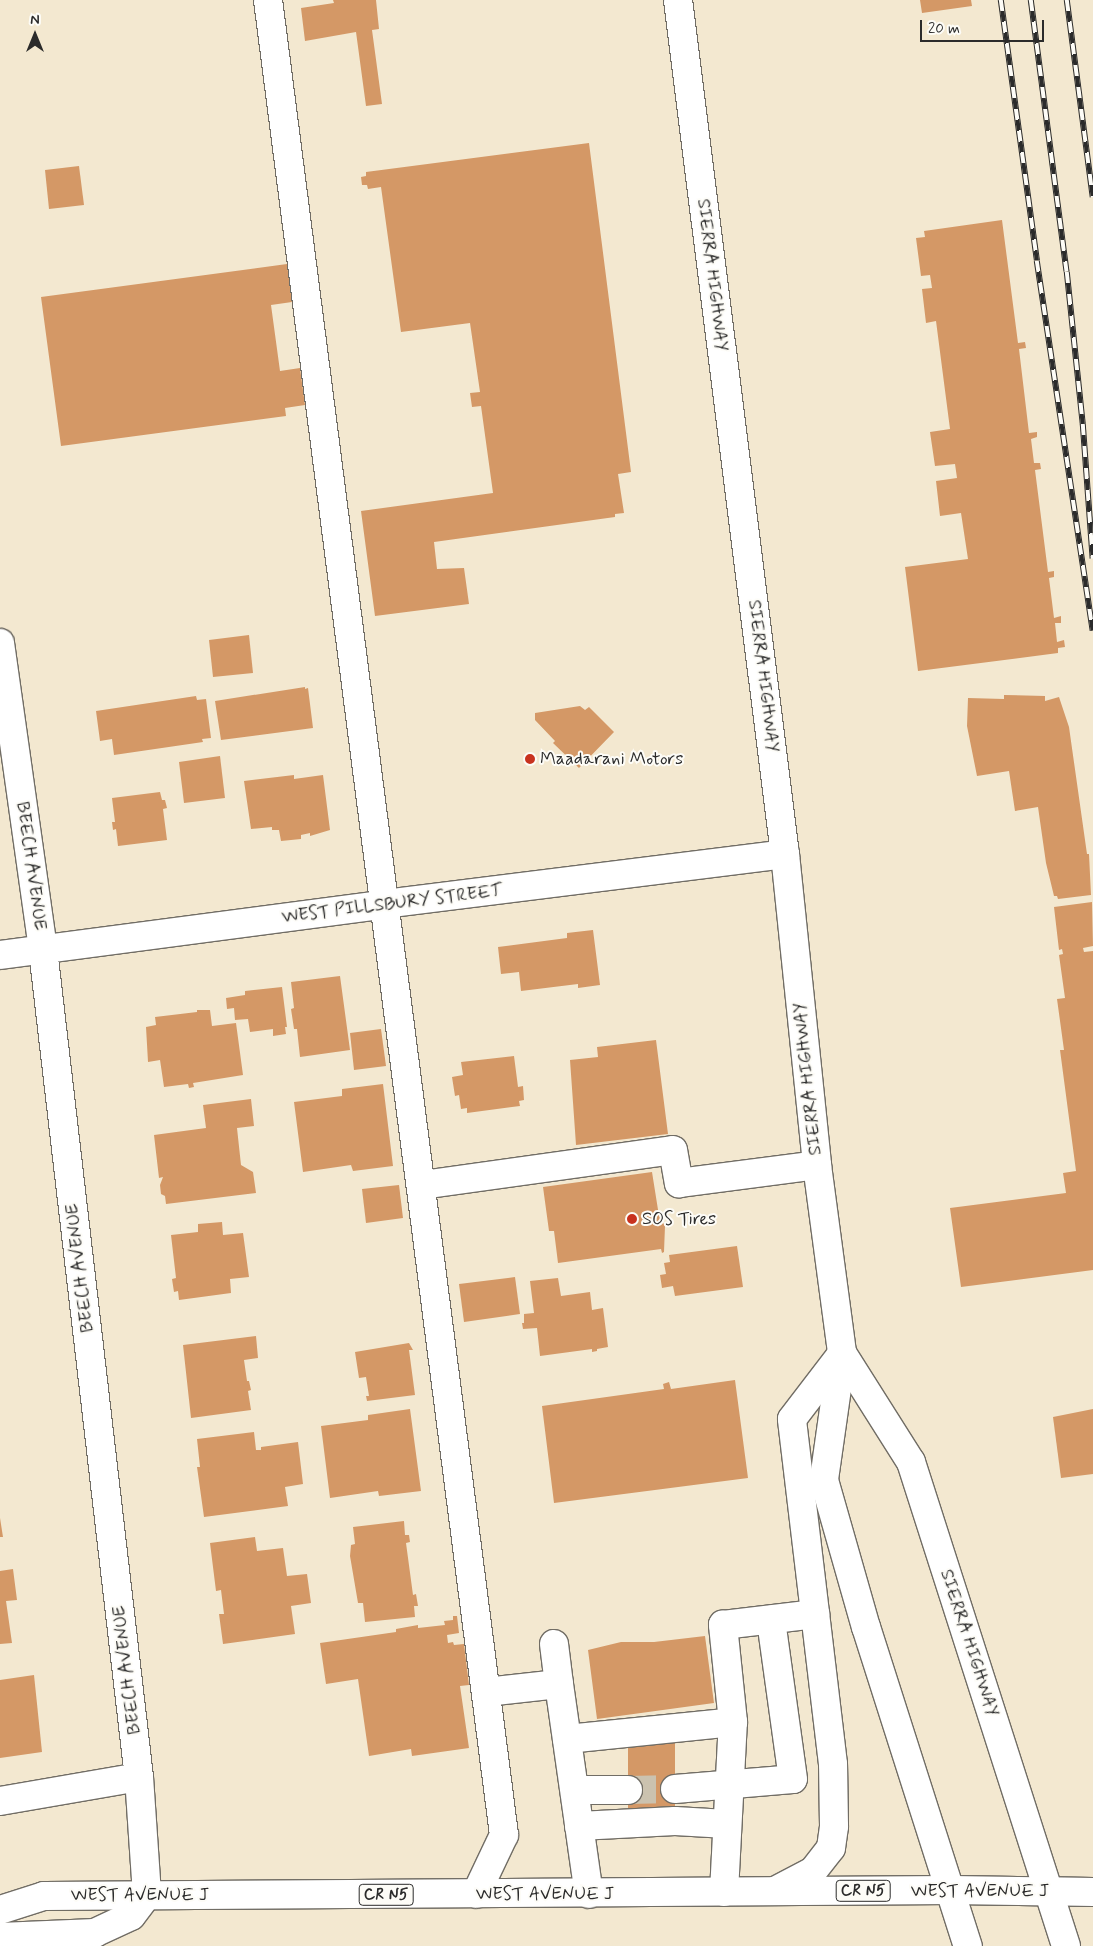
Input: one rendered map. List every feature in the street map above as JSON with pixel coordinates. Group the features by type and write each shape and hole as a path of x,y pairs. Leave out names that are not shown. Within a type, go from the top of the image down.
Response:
{"main road":[{"path":"268,0 386,904 504,1835 476,1894"},
{"name":"SIERRA HIGHWAY","path":"678,0 785,854 817,1165 842,1354 824,1480 866,1627 928,1823 952,1890 968,1946"},
{"name":"BEECH AVENUE","path":"0,643 43,950 139,1777 147,1895"},
{"name":"WEST PILLSBURY STREET","path":"0,956 386,904 785,854"},
{"path":"422,1185 673,1150 678,1182 817,1165"},
{"path":"775,1892 813,1871 831,1848 834,1826 833,1764 792,1419 842,1354"},
{"name":"SIERRA HIGHWAY","path":"842,1354 911,1462 1066,1946"},
{"path":"724,1892 733,1722 723,1625 815,1614"},
{"path":"674,1789 793,1779 772,1620"},
{"path":"554,1644 589,1894"},
{"path":"486,1692 560,1684"},
{"path":"567,1739 733,1722"},
{"path":"0,1801 139,1777"},
{"path":"575,1790 628,1790"},
{"path":"579,1826 674,1821 727,1824"},
{"name":"WEST AVENUE J","path":"0,1910 44,1896 589,1894 952,1890 1093,1892"},
{"path":"0,1937 95,1933 131,1916 147,1895"}],"building":[{"path":"333,0 376,0 379,29 372,30 382,104 366,106 356,32 305,41 301,8 334,3"},
{"path":"920,0 971,0 972,6 922,13"},
{"path":"589,143 631,472 618,474 624,513 615,514 615,517 434,542 437,569 464,568 469,604 375,616 361,511 493,493 481,406 472,407 470,393 480,392 470,323 401,332 381,187 368,189 367,185 362,185 361,177 366,176 366,172"},
{"path":"79,166 84,205 49,209 45,170"},
{"path":"1002,220 1018,343 1025,342 1026,348 1019,349 1029,433 1037,432 1037,437 1031,439 1034,463 1040,463 1041,469 1035,470 1048,572 1054,571 1054,577 1049,578 1054,618 1061,616 1061,623 1055,623 1057,642 1064,640 1065,647 1058,648 1058,653 918,671 905,567 968,559 961,513 940,516 936,481 957,478 955,464 935,466 930,432 950,429 936,321 926,323 922,289 932,288 930,275 921,276 916,238 925,237 924,231"},
{"path":"287,264 292,302 271,305 280,371 300,368 305,405 285,408 286,416 61,446 41,297"},
{"path":"249,635 253,673 213,677 209,640"},
{"path":"305,687 305,689 308,688 313,728 221,740 215,701"},
{"path":"1004,695 1045,696 1045,701 1059,697 1069,727 1087,854 1089,854 1091,895 1058,899 1057,896 1054,896 1046,863 1038,807 1015,811 1009,771 977,776 967,726 968,698 1004,699"},
{"path":"196,696 197,700 206,699 211,738 202,739 203,742 114,755 112,739 100,741 96,711"},
{"path":"580,706 585,710 589,707 614,732 579,768 553,743 555,741 535,720 535,713"},
{"path":"220,756 225,798 184,803 179,762"},
{"path":"294,775 294,779 323,775 330,830 310,836 310,833 301,835 301,839 281,841 279,830 272,830 272,827 251,829 244,781"},
{"path":"160,792 167,808 163,809 167,840 118,846 116,829 113,830 112,822 115,822 112,798"},
{"path":"1092,902 1093,946 1083,948 1084,952 1093,951 1093,1270 961,1287 950,1208 1066,1193 1063,1173 1076,1171 1060,1050 1064,1050 1057,999 1065,998 1059,955 1063,954 1062,949 1059,950 1054,907"},
{"path":"593,930 600,985 578,988 578,984 521,991 519,972 501,974 498,947 567,938 567,933"},
{"path":"340,976 350,1050 300,1057 297,1029 294,1029 291,1009 294,1008 291,982"},
{"path":"282,987 287,1027 285,1027 286,1034 273,1036 273,1029 250,1032 248,1019 235,1020 234,1008 227,1009 226,998 245,995 245,991"},
{"path":"197,1010 210,1010 212,1026 236,1023 243,1075 193,1083 194,1087 189,1088 188,1084 164,1087 160,1060 148,1062 146,1027 156,1025 155,1017 197,1012"},
{"path":"381,1029 386,1066 354,1070 350,1033"},
{"path":"656,1040 668,1134 576,1145 570,1060 598,1057 597,1047"},
{"path":"514,1056 518,1087 523,1086 524,1100 519,1101 520,1106 467,1113 467,1108 461,1109 459,1095 455,1096 452,1077 463,1075 461,1062"},
{"path":"383,1084 393,1166 353,1171 351,1165 303,1172 294,1102 342,1096 342,1089"},
{"path":"251,1099 254,1126 237,1128 241,1165 253,1172 256,1193 166,1204 165,1196 161,1194 160,1185 163,1177 159,1178 154,1135 206,1128 203,1105"},
{"path":"652,1172 659,1216 665,1226 664,1252 662,1253 661,1249 558,1263 554,1231 549,1231 543,1187"},
{"path":"399,1185 403,1218 366,1223 362,1189"},
{"path":"222,1222 223,1235 243,1233 249,1277 230,1279 231,1293 179,1300 178,1291 174,1292 172,1279 176,1278 171,1235 198,1232 198,1224"},
{"path":"737,1246 743,1287 675,1296 673,1286 662,1288 660,1275 666,1274 664,1263 670,1262 669,1255"},
{"path":"515,1277 520,1314 464,1322 459,1284"},
{"path":"558,1278 561,1296 590,1292 592,1310 603,1308 608,1347 592,1352 592,1349 540,1356 537,1328 523,1329 522,1323 524,1323 524,1314 534,1313 530,1281"},
{"path":"256,1336 258,1358 244,1360 247,1381 249,1381 251,1390 248,1391 251,1410 191,1418 183,1345"},
{"path":"409,1343 413,1350 409,1350 415,1395 367,1401 366,1396 369,1396 366,1377 359,1378 355,1352"},
{"path":"735,1380 748,1478 554,1503 542,1406 664,1389 663,1384 669,1382 671,1389"},
{"path":"410,1409 421,1491 379,1496 378,1491 330,1498 321,1426 368,1420 368,1415"},
{"path":"1093,1409 1093,1474 1061,1478 1053,1417"},
{"path":"254,1432 256,1450 261,1450 261,1447 298,1442 303,1484 285,1487 288,1506 204,1517 197,1467 200,1467 197,1439"},
{"path":"0,1518 3,1537 0,1537"},
{"path":"404,1521 405,1535 409,1535 410,1542 406,1543 413,1595 416,1594 418,1606 414,1606 415,1617 365,1622 363,1603 358,1603 350,1556 351,1545 355,1544 353,1527"},
{"path":"255,1537 257,1551 283,1548 287,1576 307,1574 311,1603 291,1606 295,1634 223,1644 219,1614 224,1614 221,1590 216,1591 210,1543"},
{"path":"13,1569 17,1600 6,1601 12,1643 0,1644 0,1571"},
{"path":"453,1616 457,1616 459,1633 447,1635 448,1643 453,1642 454,1645 464,1644 469,1685 460,1686 469,1748 412,1756 411,1749 369,1756 358,1679 326,1684 320,1643 396,1632 396,1629 418,1625 418,1628 445,1625 444,1621 453,1620"},
{"path":"705,1636 714,1703 597,1719 588,1650 621,1642 654,1642"},
{"path":"34,1675 42,1752 0,1758 0,1680"},
{"path":"651,1738 675,1743 675,1831 628,1832 628,1743"}],"tunnel":[{"path":"628,1790 675,1789"}],"railway":[{"path":"1001,0 1037,261 1093,631"},
{"path":"1031,0 1067,272 1083,424 1093,559"},
{"path":"1067,0 1093,197"}],"place":[{"name":"Maadarani Motors","path":"530,759"},
{"name":"SOS Tires","path":"632,1219"}]}
